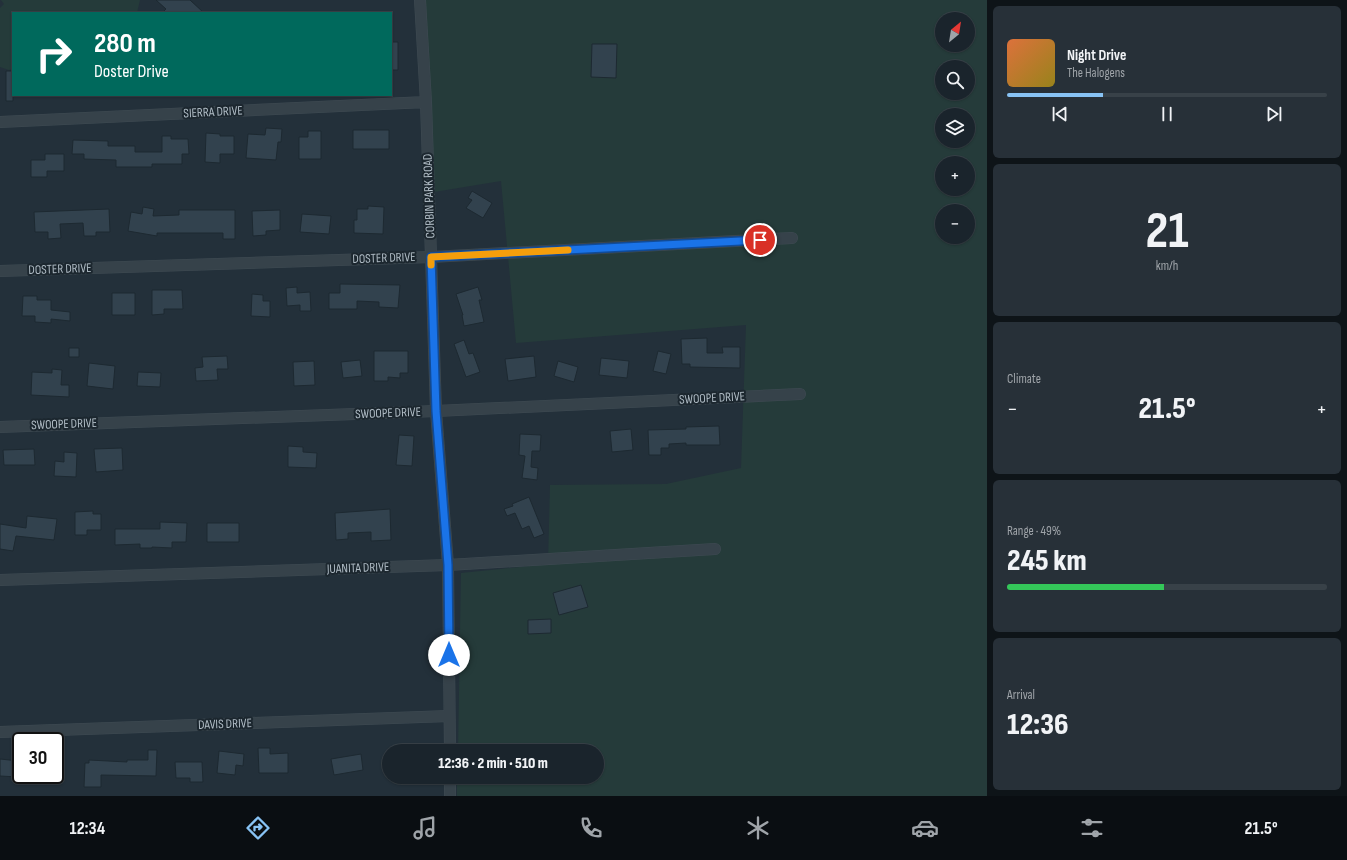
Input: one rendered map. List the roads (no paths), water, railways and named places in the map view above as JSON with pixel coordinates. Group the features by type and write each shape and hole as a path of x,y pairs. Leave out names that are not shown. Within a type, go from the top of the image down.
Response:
{"street":[{"name":"CORBIN PARK ROAD","path":"420,0 426,102 436,411 448,565 450,744"},
{"name":"SIERRA DRIVE","path":"0,122 426,102"},
{"name":"DOSTER DRIVE","path":"0,271 431,257 792,238"},
{"name":"SWOOPE DRIVE","path":"0,427 436,411 800,394"},
{"name":"JUANITA DRIVE","path":"0,580 448,565 715,549"},
{"name":"DAVIS DRIVE","path":"0,732 449,716"},
{"path":"450,784 450,796"}]}
